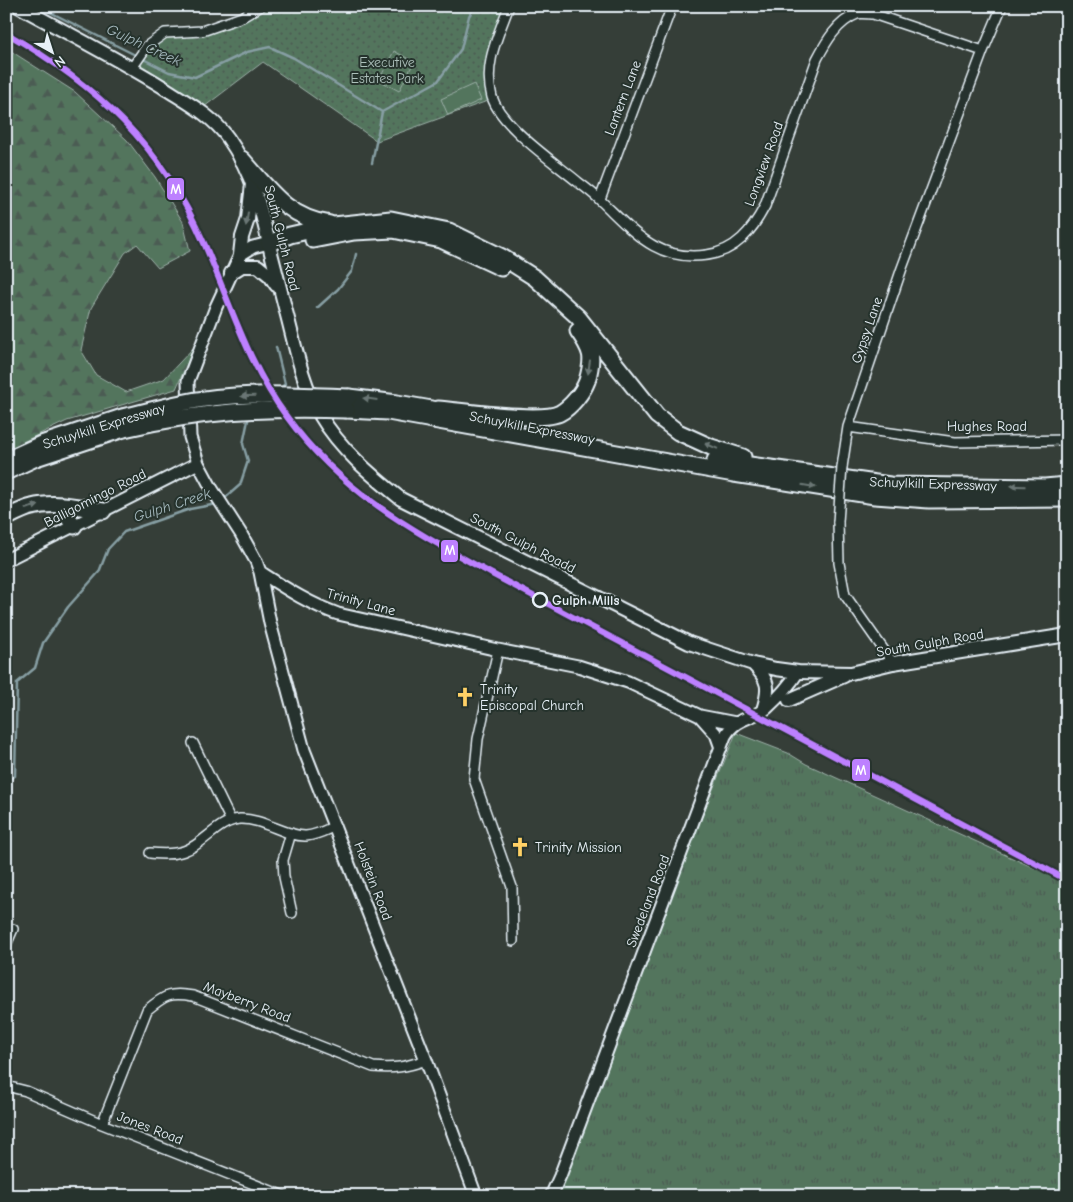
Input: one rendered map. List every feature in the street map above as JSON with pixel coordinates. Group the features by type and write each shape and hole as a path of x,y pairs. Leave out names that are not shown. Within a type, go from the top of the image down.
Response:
{"highway":[{"path":"242,159 270,191 295,213 319,223 334,225"},
{"path":"269,243 290,235 334,225 392,219 448,231 502,257 535,278 578,317 657,416 678,432 711,447 756,462 825,477"},
{"path":"269,243 292,244 354,232 393,230 441,240 530,282 574,324 589,347 592,365 585,386 573,403 560,413 547,417 424,408"},
{"name":"Schuylkill Expressway","path":"6,460 42,444 123,423 165,420 236,410 307,408 348,403 424,408 711,460 825,477 890,484 1067,485"},
{"name":"Schuylkill Expressway","path":"348,403 734,474 875,496 929,500 1067,499"},
{"name":"Schuylkill Expressway","path":"6,472 123,423"},
{"path":"6,518 29,507 44,504 103,511"},
{"path":"60,505 74,526"}],"main road":[{"name":"South Gulph Road","path":"18,6 134,65 205,114 227,136 242,159 260,203 297,360"},
{"path":"252,182 248,219 242,237 240,255 216,307 188,382 190,437 198,463 228,516 242,534 260,572"},
{"path":"240,255 253,246 269,243"},
{"path":"231,272 242,266 258,266 270,276 280,294"},
{"name":"South Gulph Roadd","path":"297,360 321,416 337,438 366,470 401,499 689,644 753,664 798,672"},
{"name":"Balligomingo Road","path":"6,560 198,463"},
{"name":"Trinity Lane","path":"260,572 289,591 329,611 498,650 578,666 628,682 700,716 737,722"},
{"name":"Holstein Road","path":"260,572 270,623 304,750 426,1060 476,1196"},
{"name":"South Gulph Road","path":"798,672 851,673 893,663 1067,635"},
{"path":"753,664 767,681 767,698 764,709"},
{"path":"790,700 798,686 798,672"},
{"path":"737,722 764,709 785,690 798,672"},
{"path":"764,709 778,707 851,673"},
{"path":"700,716 716,734 721,748"},
{"name":"Swedeland Road","path":"551,1196 721,748 730,729 737,722"}],"street":[{"path":"134,65 146,46 165,34 202,31 242,17 262,6"},
{"name":"Longview Road","path":"509,6 491,54 488,77 493,99 505,118 521,136 600,199 634,234 658,249 681,256 699,256 723,251 737,244 753,228 765,206 817,59 827,39 841,24 858,14 873,14 983,52"},
{"name":"Lantern Lane","path":"600,199 672,6"},
{"name":"Gypsy Lane","path":"893,663 845,595 839,563 838,522 842,467 848,427 902,268 1002,6"},
{"name":"Hughes Road","path":"848,427 955,442 1067,440"},
{"path":"498,650 478,739 474,779 512,887 513,942"},
{"path":"193,743 232,821"},
{"path":"150,853 168,854 184,851 201,842 220,826 242,819 256,821 305,836 335,826"},
{"path":"291,833 283,860 284,877 292,913"},
{"path":"6,945 13,929"},
{"name":"Mayberry Road","path":"102,1124 147,1010 159,1000 176,993 194,996 373,1067 392,1069 426,1060"},
{"name":"Jones Road","path":"6,1086 26,1091 102,1124 284,1196"}],"green space":[{"name":"Executive Estates Park","path":"261,6 508,6 491,54 493,99 377,141 263,62 200,110 132,68 165,33 202,31"},
{"path":"6,48 75,92 127,140 155,177 183,222 190,251 158,268 137,244 125,253 91,308 81,350 96,375 126,392 164,379 194,347 176,389 67,421 6,450"},
{"path":"394,51 414,62 399,91 379,80"},
{"path":"474,84 481,100 448,115 441,99"},
{"path":"736,733 788,753 806,764 1067,883 1067,1196 547,1196"}],"waterway":[{"name":"Gulph Creek","path":"38,6 169,72 195,77 247,52 270,47 294,58 382,112 372,163"},
{"path":"382,112 438,81 461,49 469,16 475,6"},
{"name":"Gulph Creek","path":"317,308 338,289 352,271 356,254"},
{"name":"Gulph Creek","path":"276,347 285,384 279,390"},
{"name":"Gulph Creek","path":"224,499 240,485 248,461 243,444 248,420 252,416"},
{"name":"Gulph Creek","path":"6,781 15,776 17,683 35,668 43,643 68,607 99,572 108,549 124,532 190,509 217,504"}],"transit line":[{"name":"M","path":"6,33 39,53 98,97 147,148 187,208 204,243 250,355 273,397 308,444 355,488 406,525 492,574 1067,880"}],"place":[{"name":"Gulph Mills","path":"540,600"},
{"name":"Trinity Episcopal Church","path":"465,697"},
{"name":"Trinity Mission","path":"520,847"}]}
